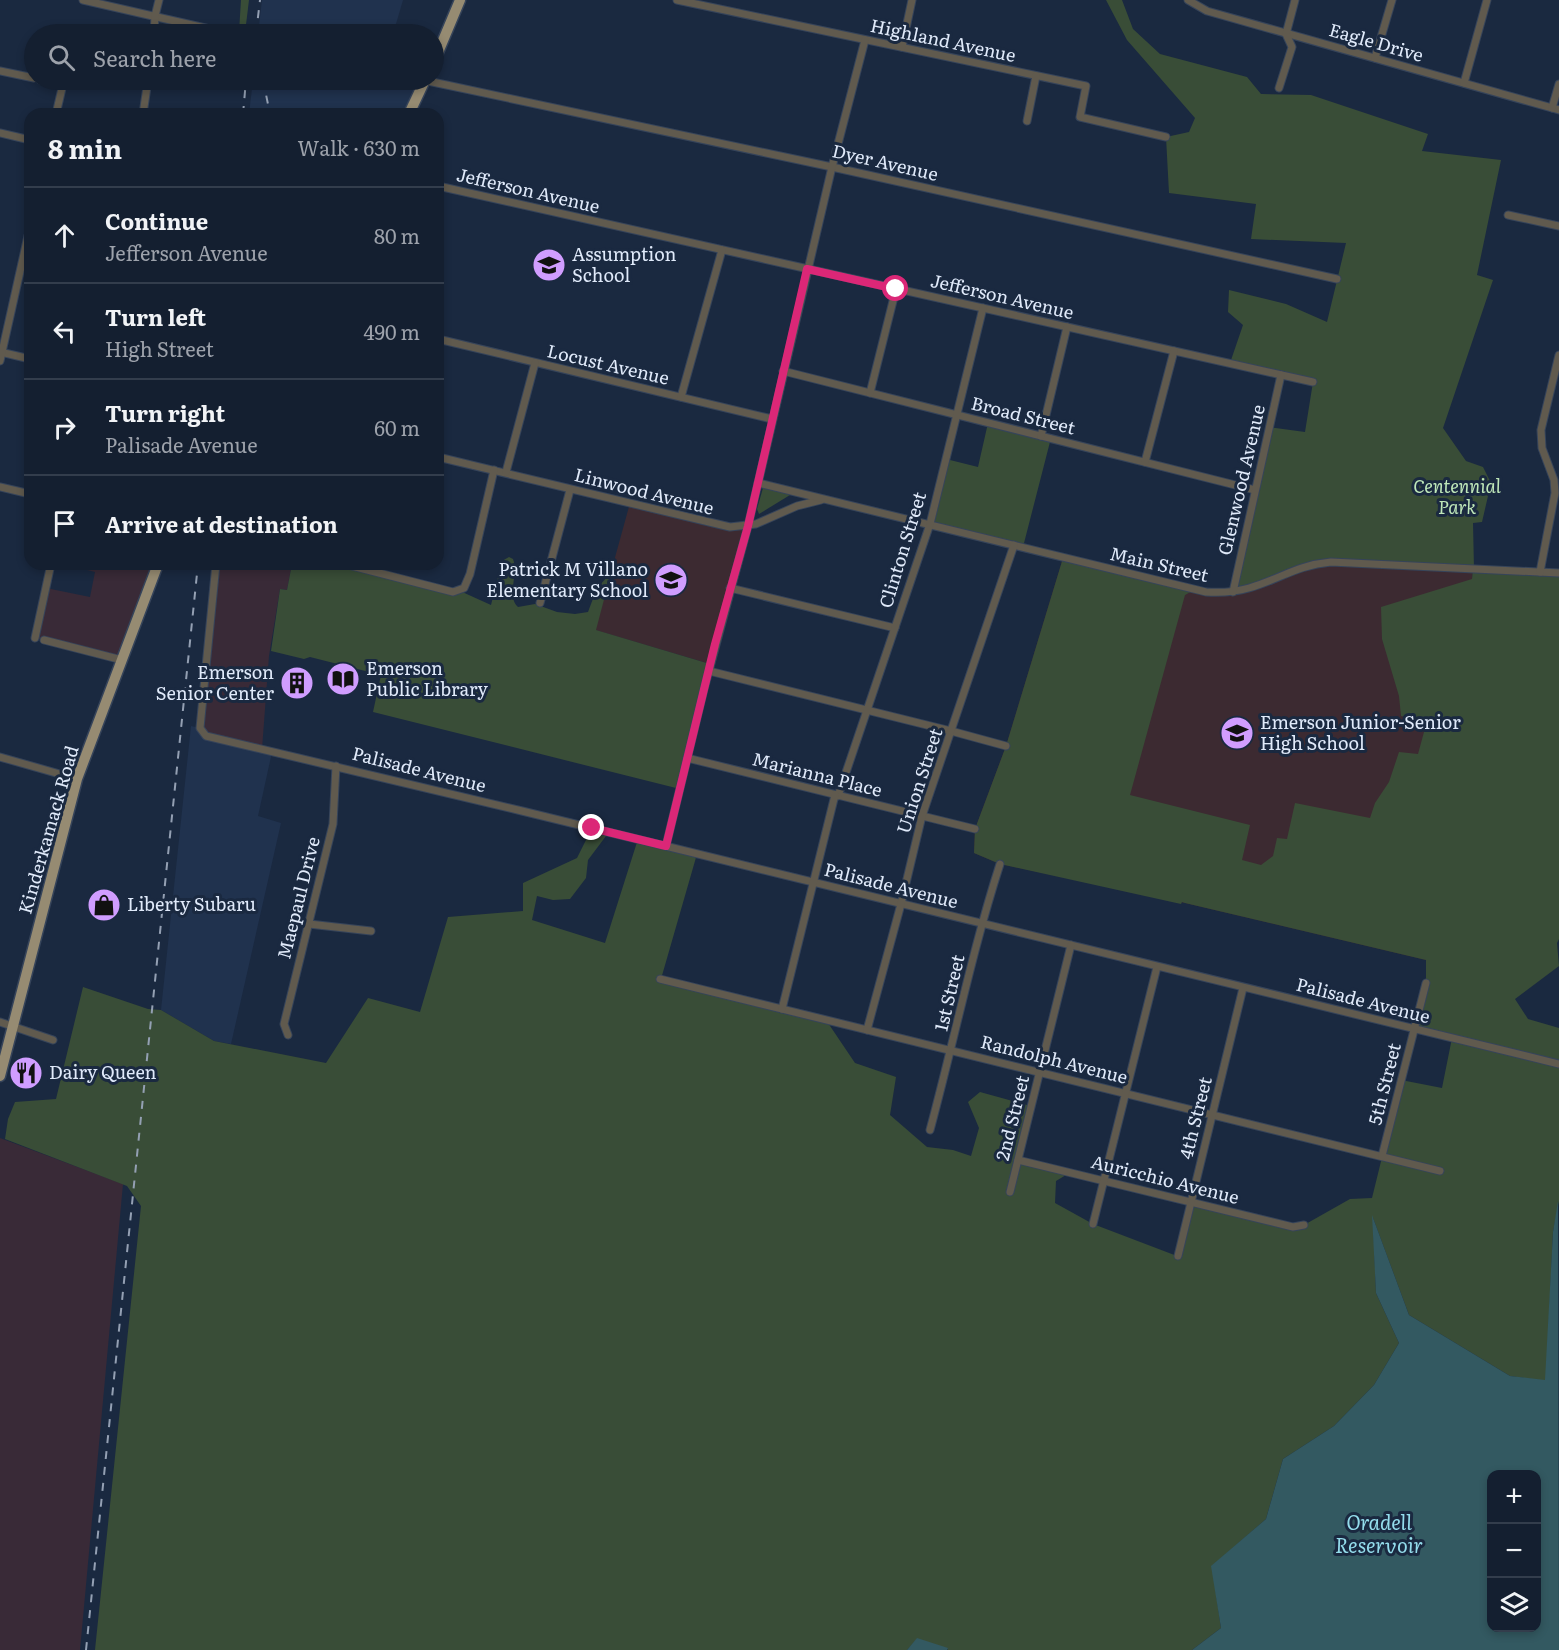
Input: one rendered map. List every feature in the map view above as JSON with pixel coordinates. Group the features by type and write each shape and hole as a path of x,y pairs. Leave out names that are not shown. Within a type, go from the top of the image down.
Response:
{"main road":[{"path":"444,38 460,0"},
{"path":"412,108 420,90"},
{"name":"Kinderkamack Road","path":"0,1076 78,778 156,570"}],"street":[{"path":"83,0 189,24"},
{"path":"155,24 159,0"},
{"name":"Highland Avenue","path":"677,0 1086,86 1080,117 1166,137"},
{"path":"902,47 912,0"},
{"name":"Eagle Drive","path":"1188,0 1207,11 1556,109"},
{"path":"1279,88 1292,47 1286,34 1295,0"},
{"path":"1375,58 1392,0"},
{"path":"1464,83 1487,0"},
{"path":"666,846 730,588 748,526 807,269 865,40"},
{"path":"0,71 24,76"},
{"path":"1027,121 1036,76"},
{"name":"Dyer Avenue","path":"444,84 832,167 1337,279"},
{"path":"1556,109 1559,84"},
{"path":"57,108 62,90"},
{"path":"145,108 147,90"},
{"path":"0,133 24,139"},
{"name":"Jefferson Avenue","path":"444,187 1313,382"},
{"path":"1508,215 1559,226"},
{"path":"681,397 722,250"},
{"path":"0,361 24,253"},
{"path":"870,393 896,289"},
{"name":"Clinton Street","path":"782,1009 836,795 930,524 983,308"},
{"path":"1041,436 1067,327"},
{"name":"Locust Avenue","path":"444,340 772,419"},
{"path":"1145,462 1174,351"},
{"path":"1,352 24,358"},
{"path":"1540,572 1556,479 1540,439 1559,355"},
{"path":"506,472 535,363"},
{"name":"Broad Street","path":"783,371 1255,490"},
{"name":"Glenwood Avenue","path":"1233,592 1281,375"},
{"name":"Linwood Avenue","path":"444,458 730,527 748,526 768,520 811,501 841,502"},
{"path":"367,570 453,592 464,588 471,574 494,470"},
{"name":"Main Street","path":"758,483 1194,590 1218,593 1233,592 1261,584 1303,566 1331,562 1559,573"},
{"path":"0,487 24,493"},
{"path":"540,603 570,490"},
{"name":"Union Street","path":"867,1030 922,816 1014,545"},
{"path":"35,638 50,570"},
{"name":"Palisade Avenue","path":"215,570 200,728 206,736 1559,1064"},
{"path":"730,588 895,628"},
{"path":"44,640 122,660"},
{"path":"709,671 1006,746"},
{"path":"0,757 78,778"},
{"name":"Marianna Place","path":"687,758 975,830"},
{"name":"Maepaul Drive","path":"288,1035 284,1024 333,824 336,766"},
{"name":"1st Street","path":"930,1130 952,1050 981,923 1000,864"},
{"path":"309,924 371,930"},
{"name":"2nd Street","path":"1010,1192 1071,945"},
{"path":"1093,1224 1157,967"},
{"name":"Randolph Avenue","path":"660,979 1440,1171"},
{"name":"5th Street","path":"1382,1156 1426,983"},
{"name":"4th Street","path":"1178,1256 1243,988"},
{"path":"0,1022 53,1040"},
{"name":"Auricchio Avenue","path":"1018,1160 1293,1227 1304,1226"}],"shaded area":[{"path":"262,0 403,0 396,24 259,24"},
{"path":"252,90 418,90 411,108 250,108"},
{"name":"Patrick M Villano Elementary School","path":"630,503 707,526 745,528 710,664 595,630"},
{"path":"1063,558 1218,593 1317,563 1473,569 1470,627 1426,960 1185,903 1000,864 974,853 975,829 1006,746"},
{"path":"87,570 156,570 122,660 35,638 46,588 90,597 95,572"},
{"path":"216,570 291,570 287,590 280,589 269,656 262,749 202,733"},
{"path":"191,726 200,728 202,733 272,752 258,816 281,823 231,1044 214,1041 161,1010"},
{"path":"0,1138 123,1184 80,1650 0,1650"}],"green space":[{"path":"241,0 249,0 246,24 240,24"},
{"name":"Centennial Park","path":"1106,0 1122,0 1133,29 1160,54 1247,77 1261,94 1311,95 1428,134 1422,151 1501,160 1477,275 1493,280 1443,428 1466,461 1483,467 1491,483 1482,522 1473,523 1474,569 1559,573 1559,939 1557,943 1559,966 1515,999 1528,1019 1559,1028 1559,1201 1553,1232 1546,1381 1510,1376 1409,1315 1373,1218 1376,1293 1399,1343 1374,1385 1334,1426 1283,1459 1266,1519 1212,1566 1221,1628 1192,1650 947,1650 917,1639 907,1650 95,1650 141,1206 127,1186 5,1139 8,1119 15,1102 56,1099 83,987 148,1009 161,1010 214,1041 326,1063 368,998 420,1012 448,917 523,911 523,883 577,858 592,828 609,832 588,860 586,878 570,899 553,900 537,896 532,920 605,943 638,839 697,854 661,979 826,1020 855,1063 896,1077 890,1115 927,1147 953,1150 971,1156 979,1128 968,1102 980,1092 1031,1106 1018,1159 1071,1172 1056,1181 1055,1203 1093,1224 1177,1256 1191,1201 1293,1227 1304,1225 1350,1199 1372,1198 1401,1080 1442,1088 1452,1038 1414,1029 1426,983 1426,960 1182,902 1181,904 1000,864 974,853 975,829 1006,746 1063,558 1194,590 1185,595 1130,795 1250,825 1242,860 1261,865 1273,856 1277,838 1287,839 1295,803 1370,818 1375,803 1389,782 1399,752 1418,754 1427,721 1401,716 1399,696 1382,639 1381,607 1472,579 1473,569 1331,562 1233,592 1269,427 1305,432 1313,382 1230,363 1243,325 1228,312 1229,290 1286,304 1327,322 1346,243 1251,239 1256,204 1169,193 1166,137 1189,132 1195,118 1127,40"},
{"path":"988,423 1051,438 1023,547 930,524 946,459 978,467"},
{"path":"763,488 790,493 790,495 759,514 757,509"},
{"path":"509,557 513,559 515,571 513,597 518,607 535,604 557,612 575,614 588,612 597,588 611,573 596,630 710,664 680,789 373,712 381,675 310,657 304,659 271,651 280,589 287,590 291,570 367,570 460,591 491,605 502,561"}],"water":[{"name":"Oradell Reservoir","path":"1558,1201 1559,1650 1192,1650 1221,1628 1211,1566 1266,1519 1283,1459 1334,1426 1374,1385 1399,1343 1376,1293 1372,1215 1409,1315 1510,1376 1545,1380 1553,1232"},
{"path":"917,1638 948,1648 947,1650 907,1650"}],"railway":[{"path":"257,24 260,0"},
{"path":"244,108 245,90"},
{"path":"265,90 269,108"},
{"path":"86,1650 197,570"}],"place":[{"name":"Assumption School","path":"549,265"},
{"name":"Patrick M Villano Elementary School","path":"671,580"},
{"name":"Emerson Public Library","path":"343,679"},
{"name":"Emerson Senior Center","path":"297,683"},
{"name":"Emerson Junior-Senior High School","path":"1237,733"},
{"name":"Liberty Subaru","path":"104,905"},
{"name":"Dairy Queen","path":"26,1073"}],"route":[{"path":"592,828 666,846 715,644 748,526 807,269 896,289"}]}
